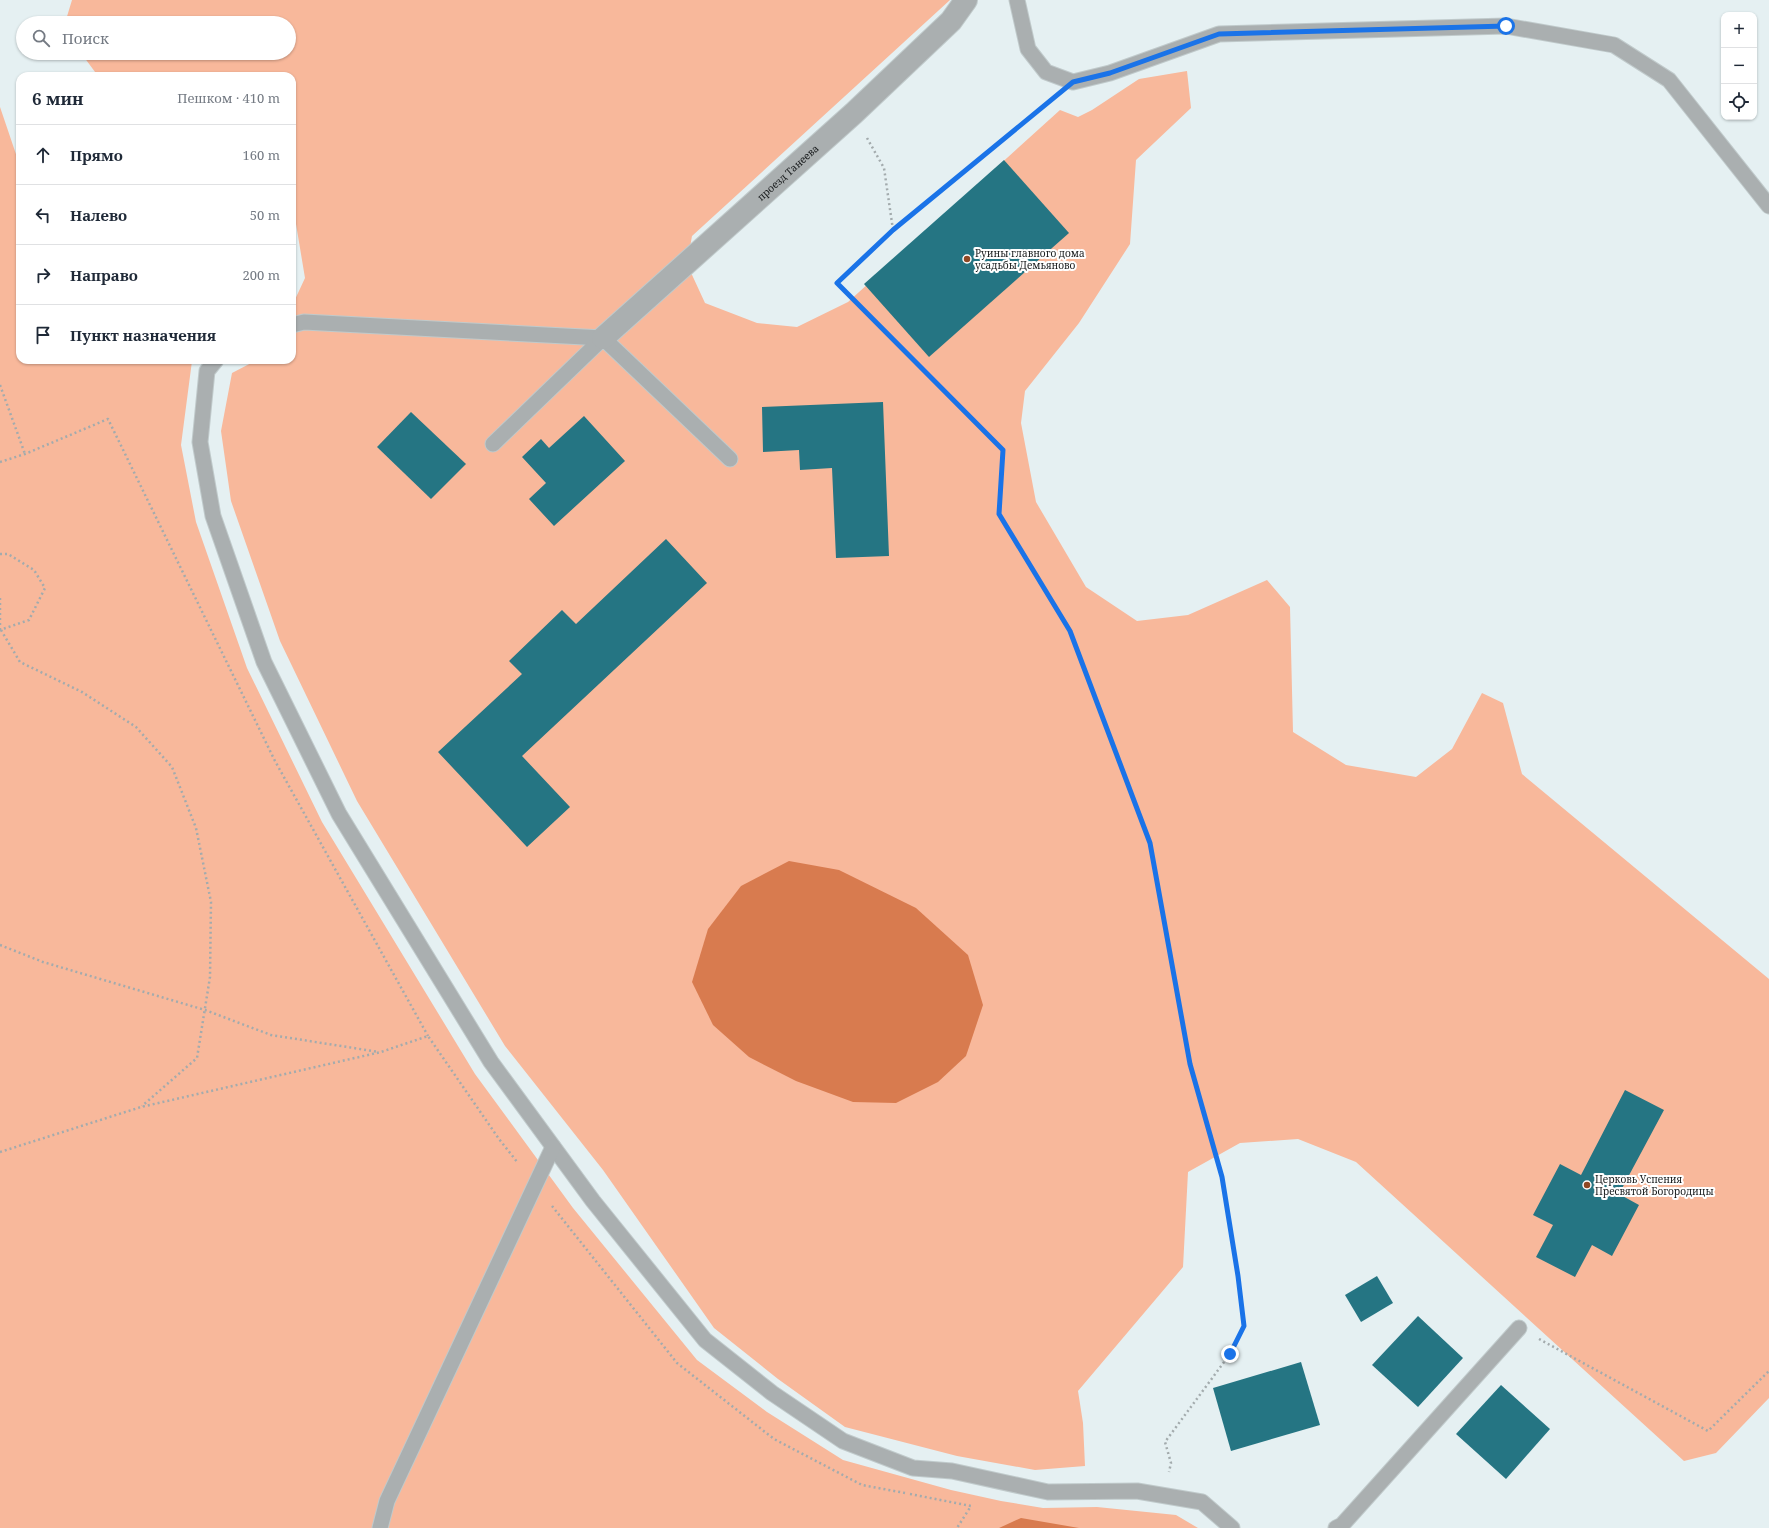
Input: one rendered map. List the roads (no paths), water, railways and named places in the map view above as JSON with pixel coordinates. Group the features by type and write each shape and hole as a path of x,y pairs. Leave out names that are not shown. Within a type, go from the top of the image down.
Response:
{"street":[{"name":"проезд Танеева","path":"604,338 854,113 951,21 966,0"}],"lane":[{"path":"1018,0 1028,49 1046,72 1073,82 1110,73 1219,34 1506,26 1614,45 1669,80 1769,206"},
{"path":"296,324 304,322 604,338 730,459"},
{"path":"493,444 604,338"},
{"path":"213,364 207,371 200,442 213,516 264,662 339,814 491,1062 593,1201 704,1340 772,1393 843,1441 913,1468 952,1471 1048,1492 1137,1491 1202,1502 1232,1528"},
{"path":"380,1528 387,1501 553,1147"},
{"path":"1336,1528 1342,1525 1519,1328"}],"place":[{"name":"Руины главного дома усадьбы Демьяново","path":"967,259"},
{"name":"Церковь Успения Пресвятой Богородицы","path":"1587,1185"}]}
